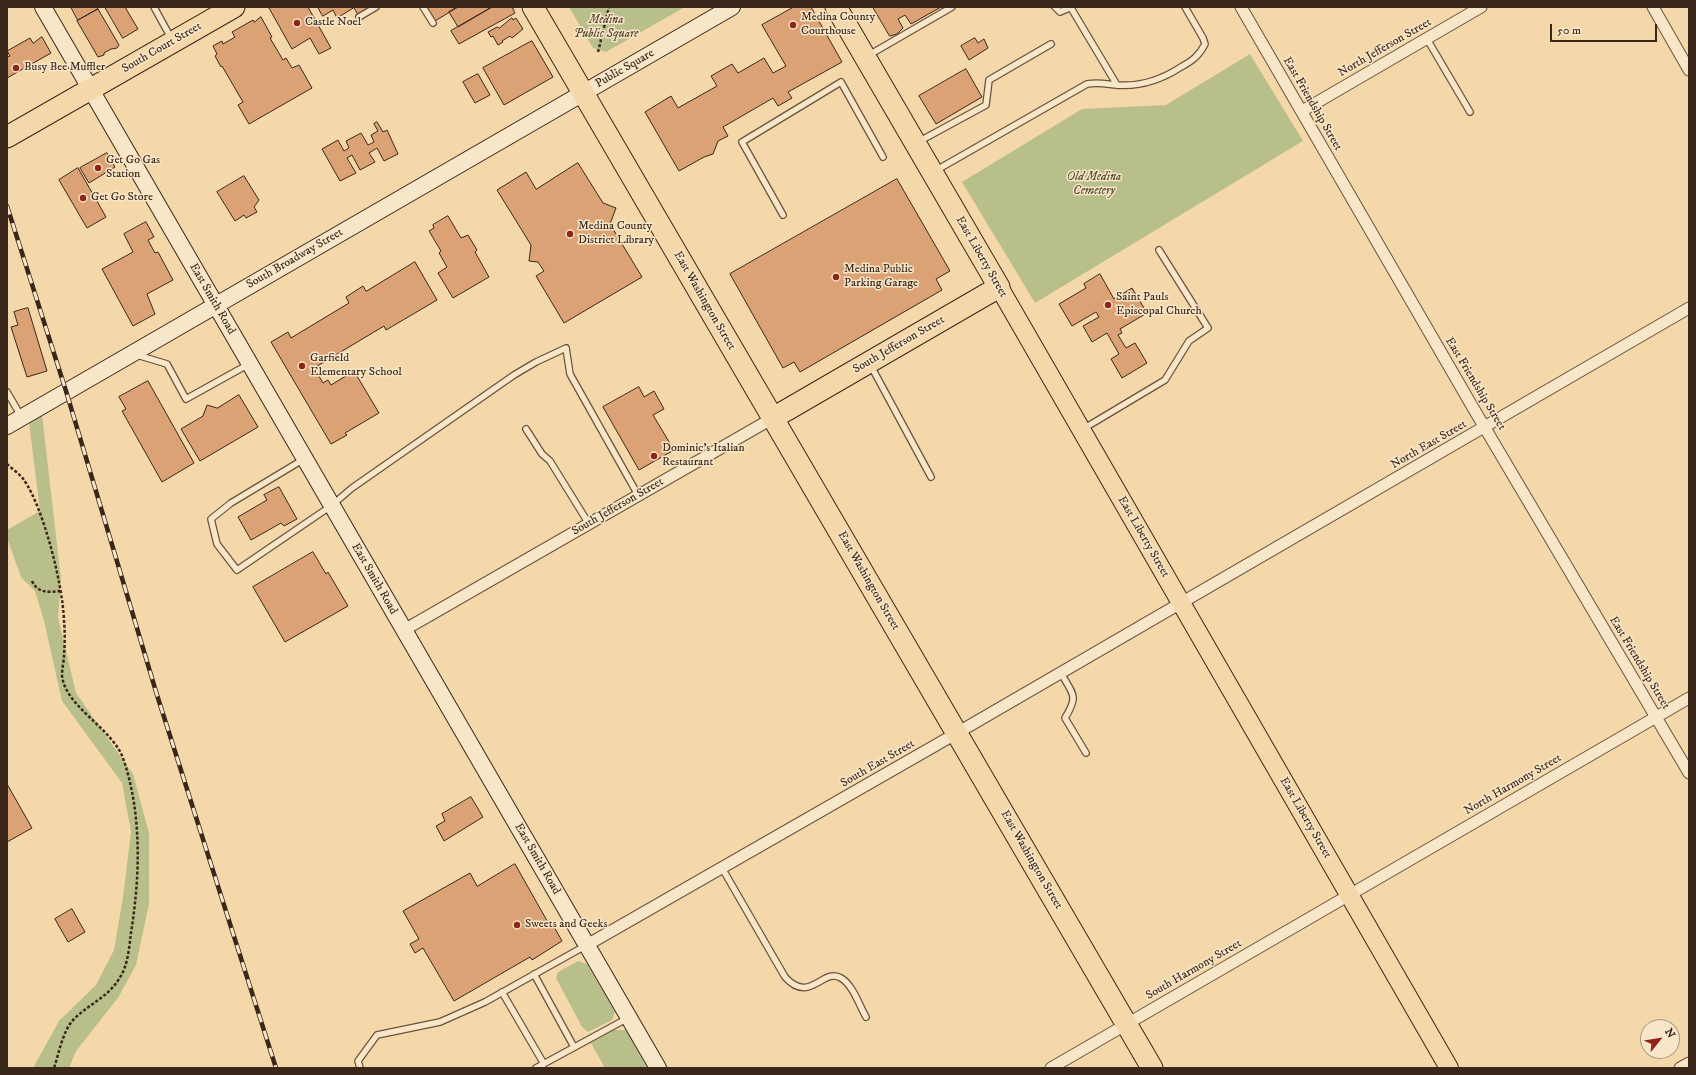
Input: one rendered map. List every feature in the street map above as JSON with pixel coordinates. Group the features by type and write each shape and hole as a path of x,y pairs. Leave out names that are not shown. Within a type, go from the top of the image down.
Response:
{"highway":[{"name":"Public Square","path":"533,7 583,93"},
{"name":"East Liberty Street","path":"836,7 999,287"},
{"name":"South Court Street","path":"7,137 173,42 222,12"},
{"name":"East Washington Street","path":"583,93 1152,1068"},
{"name":"South Jefferson Street","path":"772,418 999,287"}],"main road":[{"name":"East Liberty Street","path":"999,287 1450,1068"}],"street":[{"name":"East Smith Road","path":"43,7 658,1068"},
{"name":"Public Square","path":"583,93 732,7"},
{"name":"East Friendship Street","path":"1241,7 1485,427 1689,773"},
{"name":"North Jefferson Street","path":"1302,111 1481,7"},
{"path":"1653,7 1689,70"},
{"name":"South Broadway Street","path":"7,426 583,93"},
{"name":"North East Street","path":"1181,603 1689,308"},
{"name":"South Jefferson Street","path":"404,630 772,418"},
{"name":"South East Street","path":"587,946 1181,603"},
{"name":"North Harmony Street","path":"1349,894 1689,698"},
{"name":"South Harmony Street","path":"1051,1068 1349,894"},
{"path":"1680,1068 1689,1063"}],"lane":[{"path":"154,7 173,42"},
{"path":"359,17 376,7"},
{"path":"423,7 433,24"},
{"path":"866,57 952,7"},
{"path":"1055,7 1060,12 1072,7 1117,85"},
{"path":"932,172 1087,84 1100,82 1117,85 1152,82 1165,78 1196,59 1205,44 1185,7"},
{"path":"1427,39 1470,112"},
{"path":"916,143 986,105 988,80 1051,44"},
{"path":"783,215 742,142 841,82 883,157"},
{"path":"1081,430 1165,380 1189,341 1208,328 1159,250"},
{"path":"304,459 230,503 211,519 217,544 237,570 331,506 352,488 514,375 536,362 566,348 570,374 638,495"},
{"path":"132,353 167,364 186,399 250,364"},
{"path":"868,362 931,477"},
{"path":"7,392 22,417"},
{"path":"526,429 542,454 550,461 589,524"},
{"path":"1061,673 1074,696 1074,702 1065,718 1086,753"},
{"path":"722,868 785,977 792,985 803,988 831,977 840,977 849,986 866,1017"},
{"path":"360,1068 358,1061 377,1035 440,1022 502,992 587,946"},
{"path":"534,974 574,1048"},
{"path":"502,992 544,1064"},
{"path":"536,1068 628,1018"}],"path":[{"path":"598,52 609,7"},
{"path":"7,464 23,479 35,499 62,591 64,620 62,676 70,696 110,737 120,752 130,780 137,823 137,891 127,959 121,976 106,995 74,1019 67,1030 54,1068"},
{"path":"32,581 35,588 41,591 62,591"}],"green space":[{"name":"Medina Public Square","path":"569,7 685,7 606,52 593,48"},
{"name":"Old Medina Cemetery","path":"1250,54 1303,141 1035,303 962,182 1082,109 1166,105"},
{"path":"41,406 61,579 58,617 76,693 133,774 149,833 149,904 136,965 118,998 76,1051 69,1068 33,1068 59,1021 96,985 114,950 123,897 131,832 122,783 62,701 44,621 35,591 21,577 7,538 7,530 40,511 28,414"},
{"path":"578,961 587,964 615,1012 612,1020 588,1032 582,1027 556,978 558,972"},
{"path":"614,1030 626,1030 647,1068 605,1068 591,1043"}],"building":[{"path":"71,7 97,7 98,9 78,20"},
{"path":"105,7 125,7 138,29 123,38"},
{"name":"Castle Noel","path":"308,7 331,48 319,54 310,38 292,49 269,8"},
{"path":"318,7 355,7 337,18 333,10 323,16"},
{"path":"354,7 370,7 358,14"},
{"path":"458,7 435,21 427,8"},
{"path":"458,7 492,7 458,27 449,12"},
{"path":"492,7 512,7 515,13 459,44 451,31"},
{"path":"794,7 811,7 842,62 788,92 792,98 778,106 773,98 723,127 728,136 718,141 713,154 704,157 679,171 645,112 671,96 678,108 717,86 711,76 732,64 738,73 764,58 773,73 786,66 762,25"},
{"path":"873,7 941,7 911,24 905,15 898,19 903,28 897,34 890,36"},
{"path":"98,9 119,45 117,48 111,49 104,53 104,55 98,57 77,21"},
{"path":"261,17 272,37 270,38 283,60 286,58 292,68 299,65 312,88 249,124 238,105 243,102 215,56 217,54 213,46 222,41 223,44 235,37 232,32 253,20 254,22"},
{"path":"512,18 513,20 516,18 523,29 512,38 510,36 498,45 493,36 491,37 488,32 497,27 499,28"},
{"name":"Busy Bee Muffler","path":"42,37 51,53 7,78 7,57 10,56 7,51 30,38 33,43"},
{"path":"975,38 978,43 984,39 988,48 969,60 961,46"},
{"path":"532,41 553,77 504,105 483,68"},
{"path":"966,69 982,97 936,124 919,96"},
{"path":"478,74 490,95 475,103 463,82"},
{"path":"377,122 383,132 387,130 398,154 384,161 377,148 369,153 375,162 360,170 352,155 347,158 356,173 340,181 322,149 338,140 344,151 349,148 346,141 361,133 368,145 374,142 371,135 378,131 374,124"},
{"name":"Get Go Gas Station","path":"107,153 115,167 89,183 80,168"},
{"name":"Medina County District Library","path":"578,163 603,203 616,208 610,224 642,277 564,323 536,276 544,271 538,262 529,261 531,245 497,190 526,172 536,189"},
{"name":"Get Go Store","path":"78,168 106,217 87,228 59,180"},
{"path":"244,176 259,200 254,207 257,212 246,218 244,215 235,221 217,192"},
{"name":"Medina Public Parking Garage","path":"897,179 950,271 936,279 942,290 800,372 794,362 783,368 730,274"},
{"path":"448,216 461,238 468,235 477,250 475,252 489,277 453,298 438,273 447,267 439,253 441,251 429,231 434,228 433,225"},
{"path":"146,222 154,237 148,240 155,253 158,252 173,280 147,294 155,314 133,326 102,269 133,252 124,234"},
{"path":"415,262 437,300 386,330 384,326 314,368 323,383 328,380 331,385 354,371 379,413 345,433 347,435 331,444 271,342 288,332 291,338 349,303 346,297 363,286 366,291"},
{"path":"1100,274 1114,299 1132,288 1147,313 1120,329 1122,333 1118,335 1126,348 1135,343 1147,363 1122,378 1111,359 1119,354 1107,333 1092,342 1083,326 1099,317 1096,312 1072,326 1059,304 1086,288 1084,284"},
{"path":"28,308 47,371 27,377 11,327 18,325 14,312"},
{"path":"148,381 194,463 162,482 122,411 126,409 119,397"},
{"path":"639,387 644,397 654,391 664,409 653,415 674,450 639,470 603,407"},
{"path":"239,395 258,427 200,461 181,429 203,416 207,405 217,408"},
{"path":"279,487 297,519 284,526 281,523 251,540 238,517 267,500 264,495"},
{"path":"313,552 326,574 328,572 348,606 285,642 253,587"},
{"path":"7,784 32,828 7,842"},
{"path":"471,797 483,817 444,841 436,826 445,821 442,814"},
{"path":"515,864 550,926 553,925 562,941 532,960 530,957 454,1001 423,948 415,953 410,944 419,939 403,911 470,873 477,886"},
{"path":"72,909 85,932 68,942 55,919"}],"railway":[{"path":"7,206 66,391 157,695 276,1068"}],"place":[{"name":"Castle Noel","path":"297,23"},
{"name":"Medina County Courthouse","path":"793,25"},
{"name":"Busy Bee Muffler","path":"16,68"},
{"name":"Get Go Gas Station","path":"98,168"},
{"name":"Get Go Store","path":"83,198"},
{"name":"Medina County District Library","path":"570,234"},
{"name":"Medina Public Parking Garage","path":"836,277"},
{"name":"Saint Pauls Episcopal Church","path":"1108,305"},
{"name":"Garfield Elementary School","path":"302,366"},
{"name":"Dominic’s Italian Restaurant","path":"654,456"},
{"name":"Sweets and Geeks","path":"517,925"}]}
